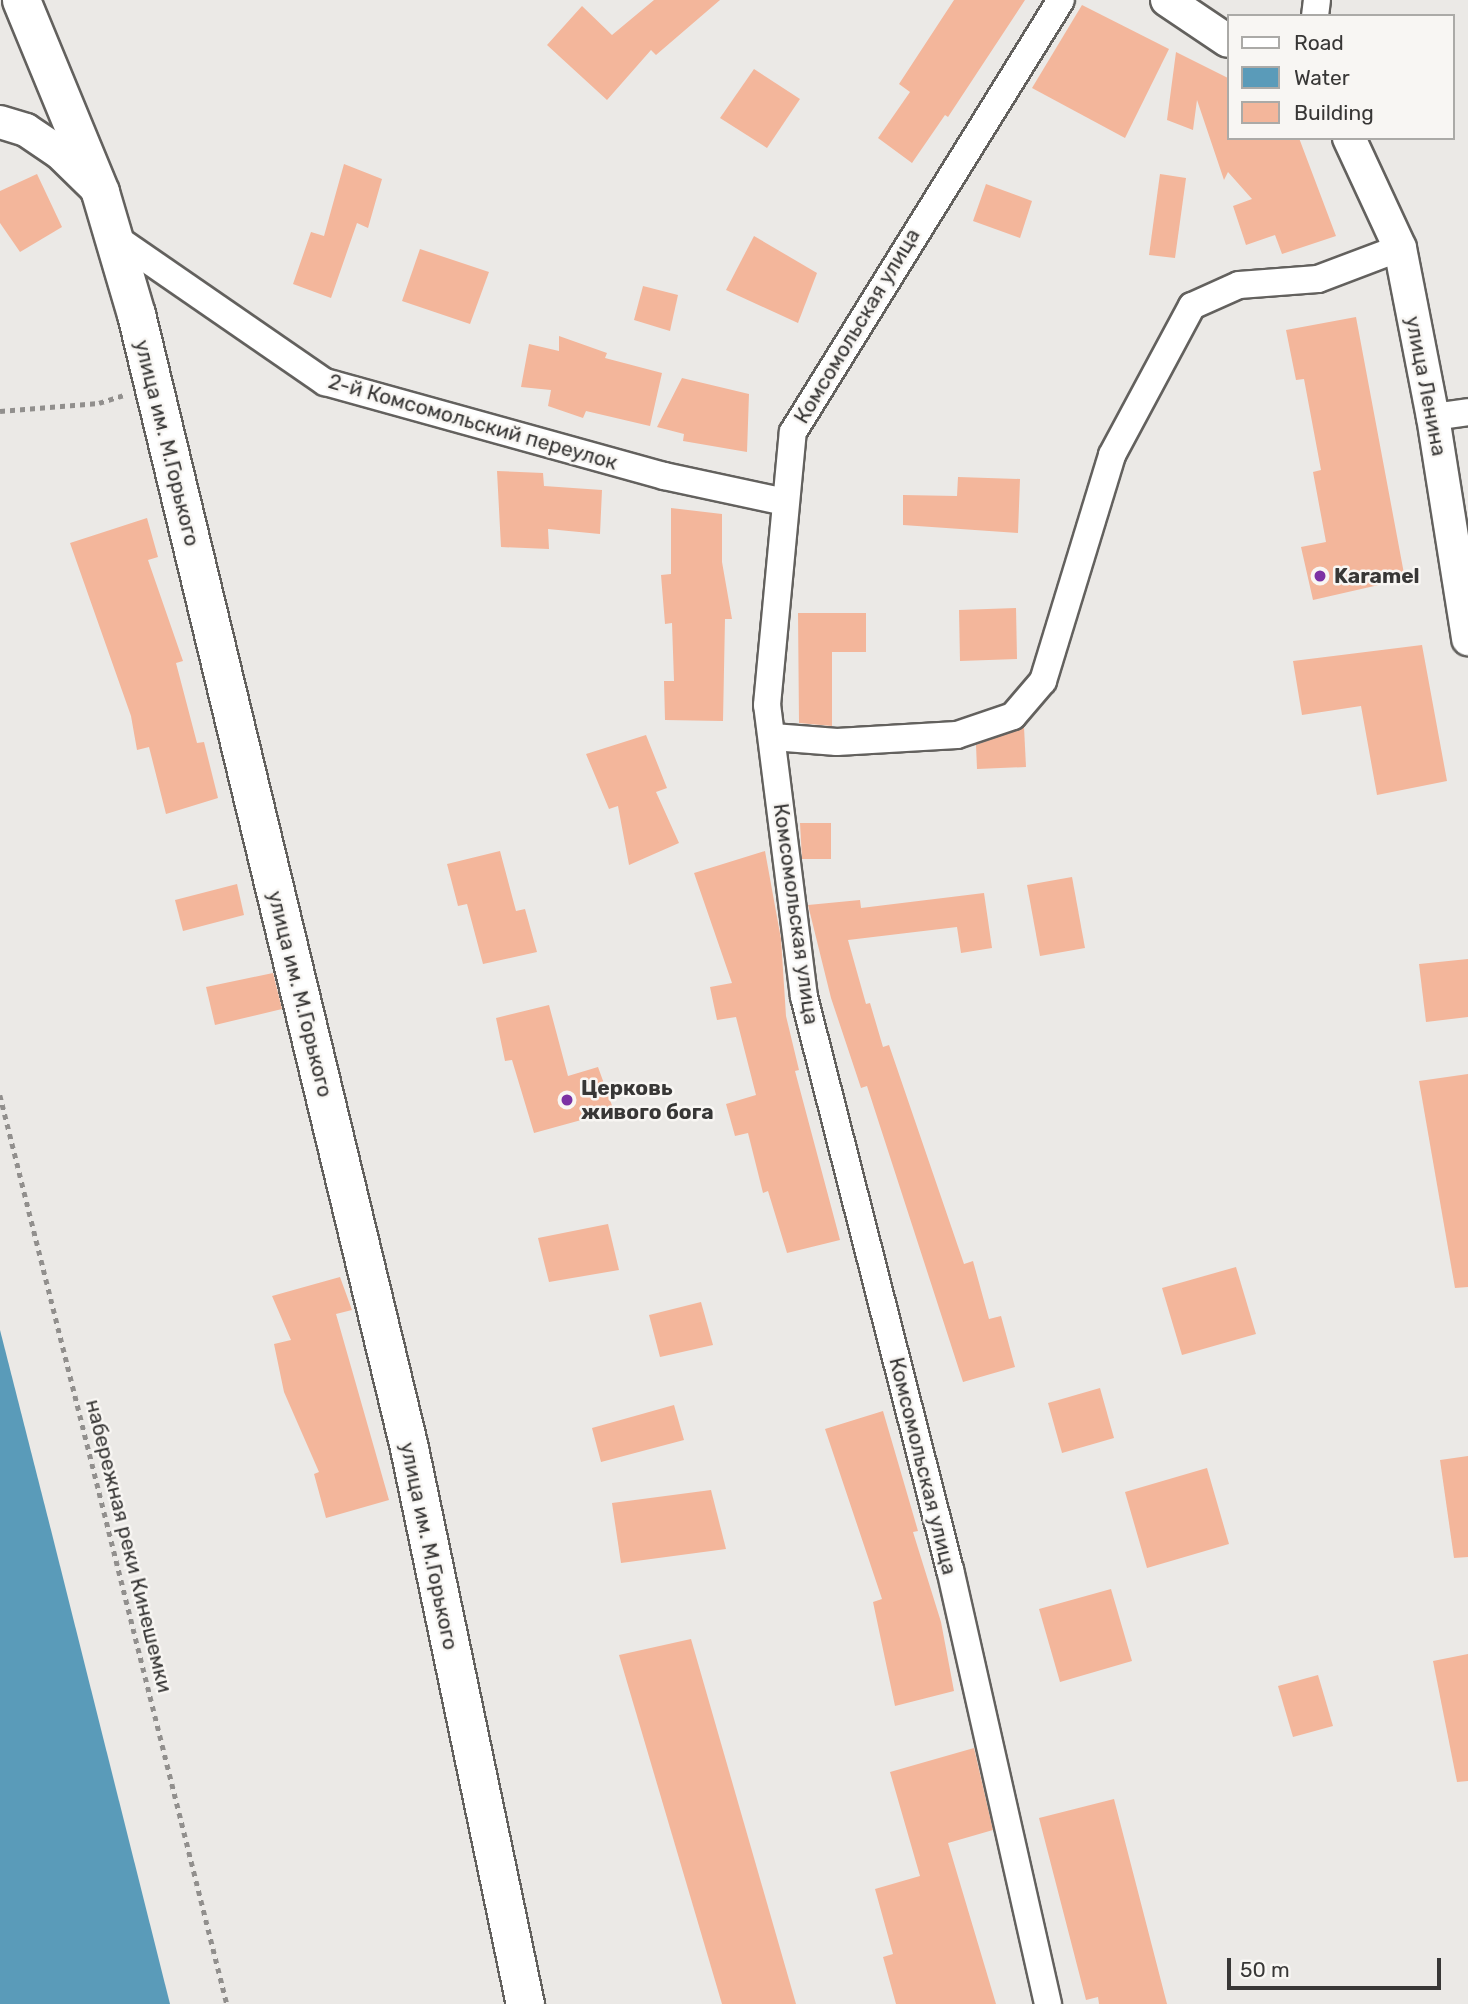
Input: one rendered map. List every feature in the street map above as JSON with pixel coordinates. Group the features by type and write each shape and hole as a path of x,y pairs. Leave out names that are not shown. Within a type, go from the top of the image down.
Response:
{"main road":[{"name":"улица им. М.Горького","path":"20,0 44,66 100,192 116,238 153,382 409,1448 525,2004"}],"street":[{"name":"Комсомольская улица","path":"1048,2004 950,1570 804,997 767,705 793,432 1061,0"},
{"path":"1167,0 1226,40"},
{"path":"0,122 26,130 59,152 100,192"},
{"name":"улица Ленина","path":"1350,140 1400,248 1433,417 1468,639"},
{"name":"2-й Комсомольский переулок","path":"116,238 325,382 664,476 785,502"},
{"path":"773,737 837,742 957,735 1013,716 1043,681 1112,455 1192,306 1238,285 1318,279 1400,248"},
{"path":"1433,417 1468,412"}],"path":[{"path":"0,411 99,403 153,382"},
{"name":"набережная реки Кинешемки","path":"0,1095 227,2004"}],"water":[{"path":"0,1330 52,1534 170,2004 0,2004"}],"building":[{"path":"654,0 720,0 656,55 651,50 607,100 547,45 582,6 612,35"},
{"path":"954,0 1025,0 948,117 945,115 912,163 878,138 910,92 899,84"},
{"path":"1082,5 1169,49 1125,138 1032,88"},
{"path":"1176,52 1226,77 1226,140 1300,140 1336,236 1282,254 1275,235 1246,245 1233,206 1252,199 1228,172 1224,180 1197,100 1193,130 1167,120"},
{"path":"754,69 800,99 767,148 720,118"},
{"path":"344,164 382,179 368,228 357,223 331,298 293,284 311,232 324,236"},
{"path":"37,174 62,227 20,252 0,223 0,191"},
{"path":"1160,174 1186,178 1175,258 1149,255"},
{"path":"986,184 1032,201 1020,238 973,221"},
{"path":"754,236 817,273 798,323 726,290"},
{"path":"420,249 489,272 470,324 402,301"},
{"path":"643,286 678,295 670,331 634,320"},
{"path":"1356,317 1405,579 1313,600 1301,547 1326,542 1313,472 1321,470 1304,379 1296,380 1286,330"},
{"path":"559,336 607,353 605,358 662,373 650,426 586,411 583,418 548,406 551,390 521,387 529,344 559,351"},
{"path":"682,378 749,394 747,452 683,441 684,434 657,427"},
{"path":"497,471 543,473 544,486 602,490 600,534 548,529 549,549 501,547"},
{"path":"958,477 1020,479 1018,533 903,525 903,495 957,496"},
{"path":"671,508 722,514 722,562 732,619 725,619 723,721 665,720 664,681 674,681 672,623 665,624 661,575 671,574"},
{"path":"147,518 158,557 148,560 183,661 176,663 197,743 204,742 218,798 166,814 149,747 137,750 131,716 70,543"},
{"path":"1016,608 1017,659 960,661 959,610"},
{"path":"798,613 866,613 866,652 832,652 832,726 799,723"},
{"path":"1422,645 1447,781 1377,795 1361,706 1302,715 1293,661"},
{"path":"1024,727 1026,767 977,769 976,745"},
{"path":"646,735 667,788 656,792 679,843 629,865 618,806 609,809 586,754"},
{"path":"800,823 831,823 831,859 802,859"},
{"path":"500,851 516,911 525,909 537,952 483,964 467,904 458,906 447,864"},
{"path":"765,851 781,939 786,1016 799,1070 795,1071 840,1240 787,1253 768,1191 763,1193 748,1133 735,1136 726,1104 756,1095 736,1017 717,1020 710,987 732,983 694,873"},
{"path":"1072,877 1085,948 1040,956 1027,885"},
{"path":"237,884 244,915 183,931 175,900"},
{"path":"984,893 992,948 961,953 957,927 848,940 866,1004 870,1003 883,1047 889,1045 964,1264 973,1261 989,1319 1001,1316 1015,1367 963,1382 867,1086 861,1088 831,998 808,905 860,900 861,908"},
{"path":"1468,959 1468,1017 1426,1022 1419,964"},
{"path":"273,973 282,1009 215,1025 206,987"},
{"path":"549,1005 568,1076 598,1067 614,1111 534,1133 512,1060 505,1061 496,1018"},
{"path":"1468,1074 1468,1287 1455,1288 1419,1081"},
{"path":"608,1224 619,1270 549,1282 538,1238"},
{"path":"1236,1267 1256,1334 1182,1355 1162,1288"},
{"path":"340,1277 352,1310 336,1314 389,1500 326,1518 314,1474 319,1472 284,1392 274,1344 291,1340 272,1296"},
{"path":"701,1302 713,1345 660,1357 649,1315"},
{"path":"1100,1388 1114,1438 1062,1453 1048,1403"},
{"path":"674,1405 684,1440 601,1462 592,1428"},
{"path":"883,1411 918,1531 913,1532 941,1622 954,1691 895,1706 873,1602 882,1599 825,1429"},
{"path":"1468,1456 1468,1557 1454,1558 1440,1460"},
{"path":"1207,1468 1229,1544 1147,1568 1125,1492"},
{"path":"711,1490 726,1549 621,1563 612,1503"},
{"path":"1111,1589 1132,1661 1060,1682 1039,1609"},
{"path":"691,1639 796,2004 722,2004 619,1655"},
{"path":"1468,1654 1468,1781 1457,1782 1433,1661"},
{"path":"1318,1675 1333,1726 1293,1737 1278,1686"},
{"path":"974,1748 993,1830 948,1843 996,2004 896,2004 883,1957 893,1954 875,1889 920,1876 890,1772"},
{"path":"1114,1799 1167,2004 1099,2004 1098,1997 1086,2000 1039,1818"}],"place":[{"name":"Karamel","path":"1320,576"},
{"name":"Церковь живого бога","path":"567,1100"}]}
